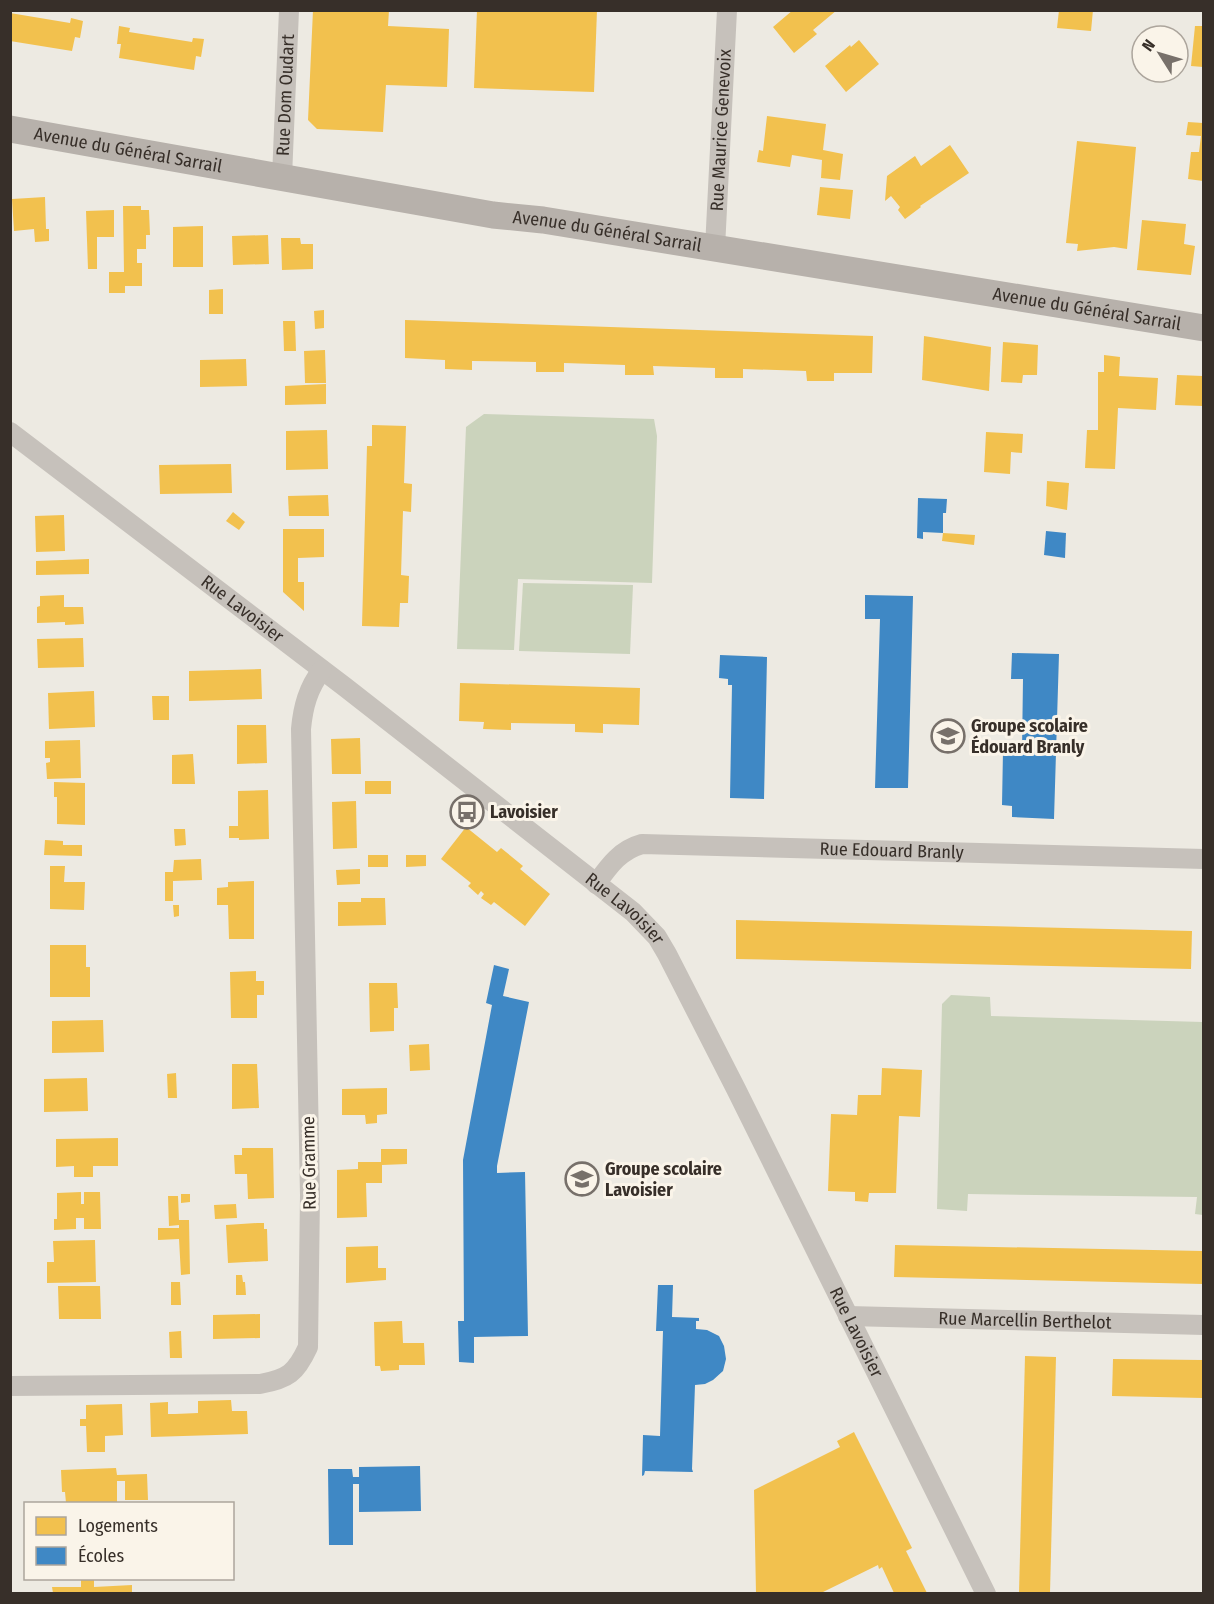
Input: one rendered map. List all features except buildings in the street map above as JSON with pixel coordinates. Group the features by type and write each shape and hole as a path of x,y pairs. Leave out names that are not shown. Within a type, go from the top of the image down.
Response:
{"main road":[{"name":"Avenue du Général Sarrail","path":"10,129 493,215 543,220 1203,328"}],"street":[{"name":"Rue Dom Oudart","path":"282,177 289,10"},
{"name":"Rue Maurice Genevoix","path":"715,248 727,10"},
{"name":"Rue Lavoisier","path":"10,432 322,670 633,912 657,938 736,1089 986,1593"},
{"name":"Rue Gramme","path":"10,1386 260,1384 280,1380 292,1373 301,1362 308,1347 310,1195 301,729 305,702 315,679 322,670"},
{"name":"Rue Edouard Branly","path":"596,884 620,854 630,847 642,844 1203,859"},
{"name":"Rue Marcellin Berthelot","path":"848,1316 1203,1324"}],"green space":[{"path":"484,414 654,419 657,436 652,583 518,579 514,650 457,649 466,427"},
{"path":"523,583 633,585 630,654 519,651"},
{"path":"951,995 990,997 991,1016 1203,1022 1203,1215 1195,1214 1197,1197 968,1194 967,1211 937,1209 942,1004"}],"place":[{"name":"Groupe scolaire Édouard Branly","path":"948,736"},
{"name":"Lavoisier","path":"467,812"},
{"name":"Groupe scolaire Lavoisier","path":"582,1179"}]}
